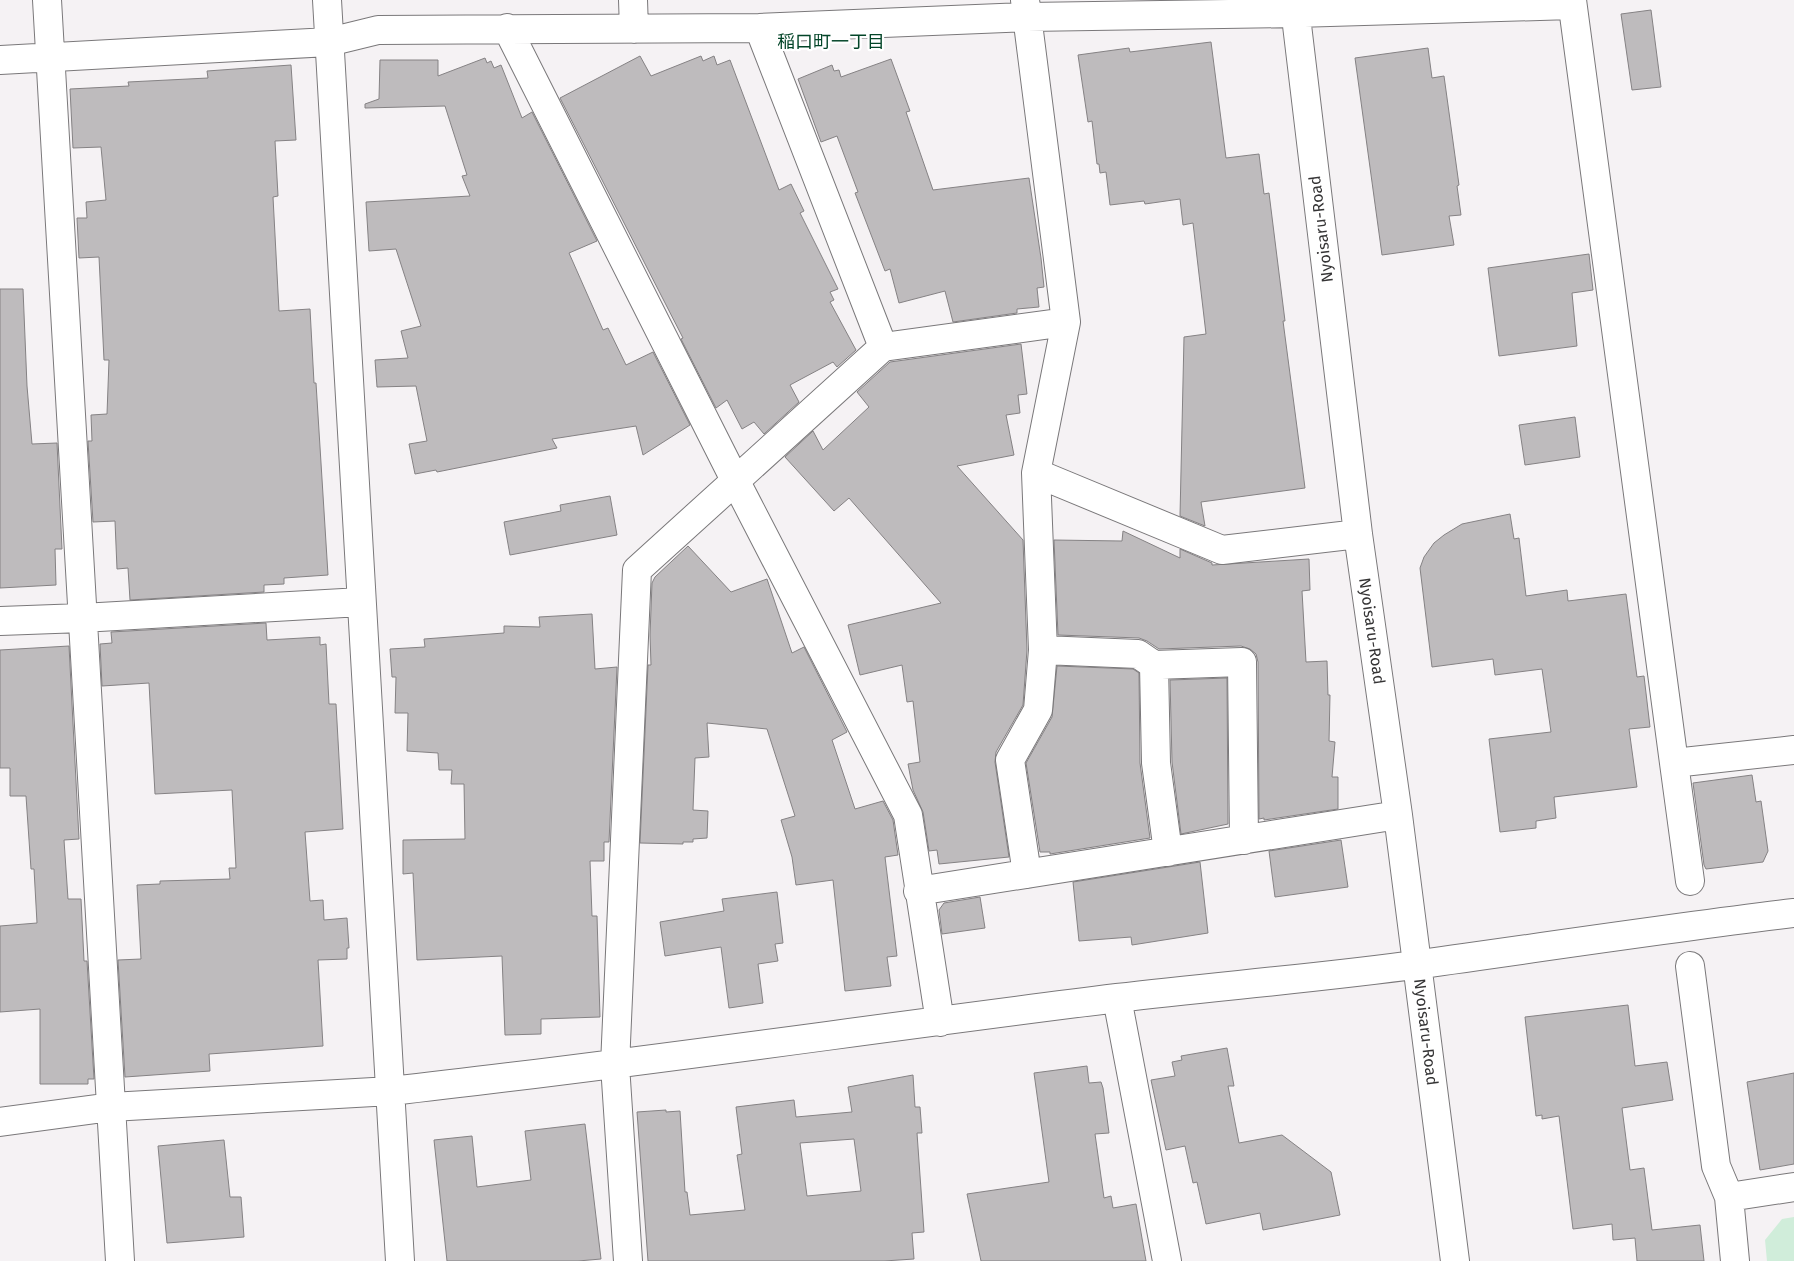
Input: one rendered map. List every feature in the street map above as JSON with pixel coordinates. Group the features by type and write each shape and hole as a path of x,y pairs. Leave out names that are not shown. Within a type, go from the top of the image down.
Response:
{"street":[{"path":"47,0 120,1261"},
{"path":"327,0 400,1261"},
{"path":"633,0 634,29"},
{"path":"0,60 329,42 378,30 759,28 1026,9 1572,2 1690,881"},
{"name":"Nyoisaru-Road","path":"1295,6 1358,534 1398,815 1455,1261"},
{"path":"1026,9 1066,322 1036,473 1043,650 1038,710 1010,760 1027,874"},
{"path":"507,28 736,482 908,815 918,890 940,1022"},
{"path":"759,28 883,346"},
{"path":"628,1261 615,1065 637,570 736,482 883,346 1066,322"},
{"path":"1036,473 1222,550 1358,534"},
{"path":"0,621 361,602"},
{"path":"1043,650 1138,654 1154,665 1242,662 1244,840"},
{"path":"1154,665 1156,763 1168,852"},
{"path":"1674,763 1794,750"},
{"path":"918,890 1398,815"},
{"path":"0,1122 110,1107 391,1091 615,1065 1117,998 1417,965 1692,925 1794,913"},
{"path":"1690,966 1716,1166 1729,1197 1736,1261"},
{"path":"1117,998 1167,1261"},
{"path":"1729,1197 1794,1187"}],"green space":[{"path":"1794,1217 1794,1261 1767,1261 1765,1240 1782,1219"}],"building":[{"path":"1651,10 1661,87 1632,90 1621,14"},
{"path":"1211,42 1226,158 1259,154 1264,194 1269,193 1285,321 1283,321 1305,488 1201,502 1205,526 1180,516 1184,337 1206,334 1193,223 1183,225 1180,199 1145,204 1144,201 1110,205 1106,172 1100,173 1099,164 1097,164 1092,121 1088,122 1078,55 1129,48 1130,52"},
{"path":"1428,48 1432,78 1444,76 1459,185 1457,186 1461,215 1449,216 1454,245 1382,255 1355,58"},
{"path":"640,56 651,76 701,56 703,61 714,56 717,65 730,60 779,190 791,184 804,211 800,213 838,289 830,292 834,300 830,302 856,350 837,367 833,362 790,385 799,402 764,434 754,422 742,429 727,400 716,408 681,339 683,338 560,98"},
{"path":"485,58 487,63 491,61 494,68 501,65 522,118 532,112 597,241 569,253 603,330 608,328 626,365 653,352 690,425 643,455 636,426 552,439 557,448 437,472 436,470 415,474 409,444 427,441 416,386 377,387 375,360 408,358 401,331 421,326 396,249 369,251 366,202 470,196 462,176 467,175 445,106 365,108 365,104 379,99 380,60 438,60 438,76"},
{"path":"891,59 910,111 906,112 933,190 1029,178 1044,287 1037,288 1039,307 1017,309 1017,313 953,322 945,291 899,303 890,269 885,271 855,193 858,192 837,136 821,142 798,79 832,65 834,71 839,70 841,77"},
{"path":"291,65 296,140 275,141 278,196 273,197 279,311 310,309 328,575 284,578 284,584 264,585 264,592 130,600 128,568 117,569 115,521 93,522 88,441 92,441 91,415 107,414 109,360 104,360 99,257 79,258 77,218 87,218 86,202 106,200 101,147 73,148 70,89 129,86 128,82 208,78 207,71"},
{"path":"1589,254 1593,290 1572,293 1577,346 1499,356 1488,268"},
{"path":"0,289 23,289 27,386 32,444 57,443 62,549 55,549 56,585 0,588"},
{"path":"1021,344 1027,394 1018,395 1020,413 1006,415 1014,455 957,466 1023,540 1027,650 1023,705 996,752 995,762 1009,857 939,864 937,850 929,851 923,812 913,790 908,764 920,762 913,701 907,702 902,665 860,675 848,625 941,603 849,498 834,511 785,457 813,431 823,450 869,407 857,392 890,362"},
{"path":"1575,417 1580,457 1525,465 1519,425"},
{"path":"610,496 617,535 510,555 504,522 561,511 560,505"},
{"path":"1510,514 1514,539 1519,538 1526,596 1567,590 1568,601 1626,594 1637,677 1644,676 1650,727 1629,729 1637,787 1554,797 1556,818 1536,821 1536,828 1500,832 1489,739 1551,732 1542,669 1495,675 1493,659 1432,667 1420,568 1424,557 1434,543 1462,524"},
{"path":"1123,531 1180,558 1180,549 1212,563 1212,565 1309,559 1310,590 1302,591 1306,662 1327,661 1328,695 1330,695 1329,741 1335,742 1332,777 1338,777 1338,809 1264,820 1264,818 1259,819 1258,662 1256,654 1250,649 1241,646 1159,649 1139,638 1058,635 1054,540 1122,541"},
{"path":"688,546 731,592 767,579 792,653 804,647 847,732 832,740 855,809 883,801 893,820 898,855 885,857 897,956 887,957 891,986 845,991 833,880 796,885 792,857 781,820 795,816 767,729 707,723 709,757 695,758 693,810 708,811 707,838 693,839 693,842 683,842 683,844 640,843 648,665 651,665 652,583 655,577"},
{"path":"592,614 595,669 617,667 609,842 604,842 604,861 590,861 592,916 597,916 600,1017 541,1019 541,1034 505,1035 502,956 417,960 413,873 403,874 403,840 465,839 464,784 451,784 452,770 439,770 438,753 407,751 408,713 395,713 396,677 392,677 390,649 425,647 424,639 504,633 504,626 540,627 539,617"},
{"path":"266,623 267,640 320,637 320,645 326,644 329,704 336,704 343,829 305,832 310,901 323,900 324,920 347,918 349,948 347,948 347,959 318,960 323,1046 209,1054 210,1071 125,1077 118,960 141,959 137,885 160,884 160,881 230,879 229,868 236,868 232,790 155,794 149,683 102,686 100,644 112,643 111,632"},
{"path":"69,646 79,839 64,840 68,899 81,899 84,961 87,961 94,1079 88,1079 88,1084 40,1084 40,1009 0,1012 0,926 37,923 34,869 31,869 26,796 10,796 10,768 0,768 0,650"},
{"path":"1057,666 1133,669 1139,673 1140,763 1150,838 1050,854 1050,852 1040,852 1026,763 1052,717"},
{"path":"1227,678 1228,824 1181,834 1172,762 1170,680"},
{"path":"1752,775 1756,802 1761,801 1768,851 1763,862 1706,869 1693,783"},
{"path":"1341,840 1348,887 1275,897 1269,851"},
{"path":"1200,862 1208,933 1132,945 1131,937 1079,941 1073,882"},
{"path":"777,892 783,943 775,944 778,961 758,964 763,1003 729,1008 721,947 665,956 660,922 724,911 722,899"},
{"path":"980,897 985,928 942,934 939,910 944,903"},
{"path":"1628,1005 1635,1066 1667,1062 1673,1100 1622,1108 1630,1170 1644,1168 1652,1230 1700,1225 1704,1261 1637,1261 1635,1238 1613,1240 1612,1224 1573,1229 1559,1116 1542,1119 1542,1115 1536,1116 1525,1017"},
{"path":"1227,1048 1234,1086 1228,1086 1239,1143 1282,1135 1331,1172 1340,1215 1263,1230 1260,1213 1206,1224 1197,1182 1193,1183 1185,1146 1166,1150 1151,1080 1175,1076 1172,1062 1182,1060 1181,1056"},
{"path":"1087,1066 1089,1083 1101,1082 1103,1088 1109,1133 1095,1134 1104,1198 1111,1196 1113,1208 1136,1204 1146,1261 981,1261 967,1194 1049,1182 1034,1073"},
{"path":"1794,1073 1794,1164 1760,1170 1747,1082"},
{"path":"913,1075 915,1107 920,1107 922,1133 917,1133 924,1232 912,1233 914,1259 884,1261 648,1261 637,1112 680,1111 685,1192 687,1192 690,1215 745,1210 737,1155 742,1154 736,1107 794,1100 796,1117 852,1112 848,1087","holes":["854,1139 861,1191 807,1196 800,1143"]},
{"path":"585,1124 601,1259 578,1261 447,1261 434,1140 472,1136 477,1187 531,1180 525,1131"},
{"path":"224,1140 230,1197 241,1197 244,1237 167,1243 158,1146"}],"district":[{"name":"稲口町一丁目","path":"831,42"}]}
